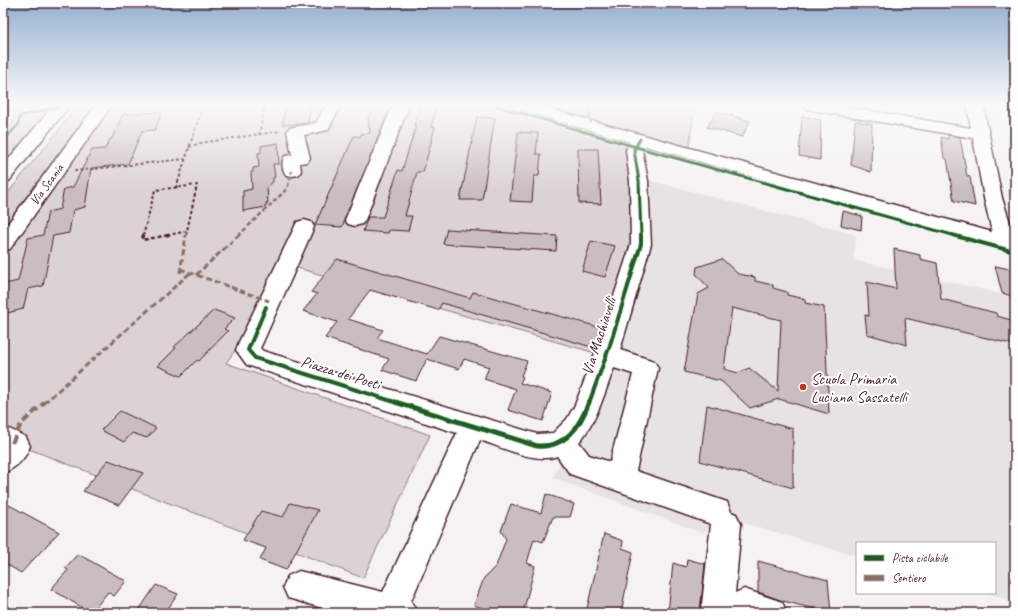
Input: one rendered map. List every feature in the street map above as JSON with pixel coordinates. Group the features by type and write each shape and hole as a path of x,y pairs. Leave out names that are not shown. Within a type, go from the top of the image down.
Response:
{"street":[{"path":"6,171 38,134"},
{"name":"Via Scania","path":"3,244 83,134"},
{"path":"292,171 291,160 300,158 297,134"},
{"path":"355,220 390,134"},
{"path":"382,187 401,134"},
{"path":"621,134 1010,244"},
{"path":"980,134 993,198 1010,244"},
{"name":"Via Machiavelli","path":"562,442 576,427 586,410 606,356 641,244 639,181 634,150 640,139"},
{"name":"Piazza dei Poeti","path":"304,227 266,307 248,350 256,358 473,426"},
{"path":"606,356 646,368 620,479"},
{"path":"299,587 396,612 473,426 537,446 549,447 562,442 580,465 721,518 744,610"}],"path":[{"path":"176,188 193,134"},
{"path":"189,146 200,143 268,134"},
{"path":"54,173 185,159"},
{"path":"197,185 187,231 142,240 155,190 176,188 197,185"}],"shaded area":[{"path":"10,134 30,134 11,156 3,158"},
{"path":"56,134 590,134 636,147 641,244 606,356 287,265 266,307 226,363 430,435 363,578 3,439 3,199"},
{"path":"642,134 691,134 689,147"},
{"name":"Scuola Primaria Luciana Sassatelli","path":"649,180 856,235 853,260 1015,297 1015,601 990,594 996,594 996,542 856,542 856,556 724,517 703,533 553,478 653,242"}],"building":[{"path":"114,134 141,134 128,164 91,168 85,207 73,210 69,233 53,236 43,286 28,289 23,309 3,314 3,290 5,284 18,281 28,238 43,235 48,212 60,209 64,189 73,187 92,150 105,149"},
{"path":"361,134 379,134 342,227 315,225 354,136 360,137"},
{"path":"414,134 433,134 423,172 417,172 405,216 412,216 408,231 389,230 388,233 363,231 368,217 383,217 398,170 402,171"},
{"path":"474,134 493,134 482,200 460,200"},
{"path":"518,134 538,134 536,154 541,154 539,176 534,176 532,202 510,201"},
{"path":"731,134 744,134 742,137"},
{"path":"801,134 821,134 820,160 799,156"},
{"path":"854,134 872,134 871,172 851,165"},
{"path":"948,135 960,137 967,176 970,177 975,206 954,201 947,159 944,158 941,137 948,139"},
{"path":"278,143 279,164 273,164 275,177 273,178 273,182 267,187 268,203 266,203 266,207 243,211 243,191 252,189 251,172 253,172 253,168 259,167 258,153 261,152 261,146"},
{"path":"578,149 598,149 601,204 579,203"},
{"path":"843,211 862,216 861,230 841,225"},
{"path":"447,229 557,236 556,251 443,244"},
{"path":"591,241 615,246 605,277 582,271"},
{"path":"894,249 920,255 920,259 937,263 941,299 996,313 997,316 1011,320 1012,323 1015,324 1015,345 905,318 907,345 867,334 865,315 869,316 867,282 896,289"},
{"path":"337,259 470,298 473,292 602,328 595,348 442,303 438,310 370,290 348,319 383,330 377,338 427,354 439,336 527,361 520,383 552,393 543,421 508,410 516,389 484,379 489,367 464,359 459,369 427,359 416,381 382,370 389,359 325,338 337,322 303,311 317,294 311,292"},
{"path":"722,259 738,274 755,277 755,281 773,285 773,288 787,292 787,295 805,299 805,303 824,307 829,414 779,399 750,408 721,381 684,372 698,294 709,288 696,274 697,267","holes":["732,308 781,320 778,391 749,368 738,373 724,369"]},
{"path":"995,266 1015,270 1015,297 1002,293"},
{"path":"214,310 235,318 224,329 228,331 199,361 197,360 181,376 158,366 176,348 174,347"},
{"path":"707,405 793,429 793,488 700,461"},
{"path":"120,411 156,428 147,438 132,433 124,442 101,430"},
{"path":"108,460 143,473 119,505 83,491"},
{"path":"546,494 574,504 570,517 553,517 543,542 534,539 527,563 535,566 523,613 494,613 474,605 484,578 496,566 506,539 501,531 511,504 541,513"},
{"path":"290,503 318,510 286,570 260,560 266,548 243,540 261,511 283,517"},
{"path":"9,505 59,532 21,573 3,562 3,511"},
{"path":"604,534 623,541 622,548 633,552 621,613 586,613"},
{"path":"78,554 126,581 114,596 108,592 91,613 51,589 68,570 65,568"},
{"path":"687,559 705,564 700,613 668,613 673,563 686,567"},
{"path":"758,561 828,580 831,613 783,601 758,592"},
{"path":"156,585 178,594 165,613 137,613"}],"marked path":[{"path":"196,275 287,189 292,171"},
{"path":"180,273 187,231"},
{"path":"180,269 269,301"},
{"path":"12,443 25,419 190,273"}],"cycle path":[{"path":"3,157 7,137 10,134"},
{"path":"591,134 1015,252"},
{"path":"266,307 248,350 255,358 537,446 549,447 562,442 576,427 586,410 609,348 641,244 639,181 634,150 640,139"}],"place":[{"name":"Scuola Primaria Luciana Sassatelli","path":"803,387"}]}
